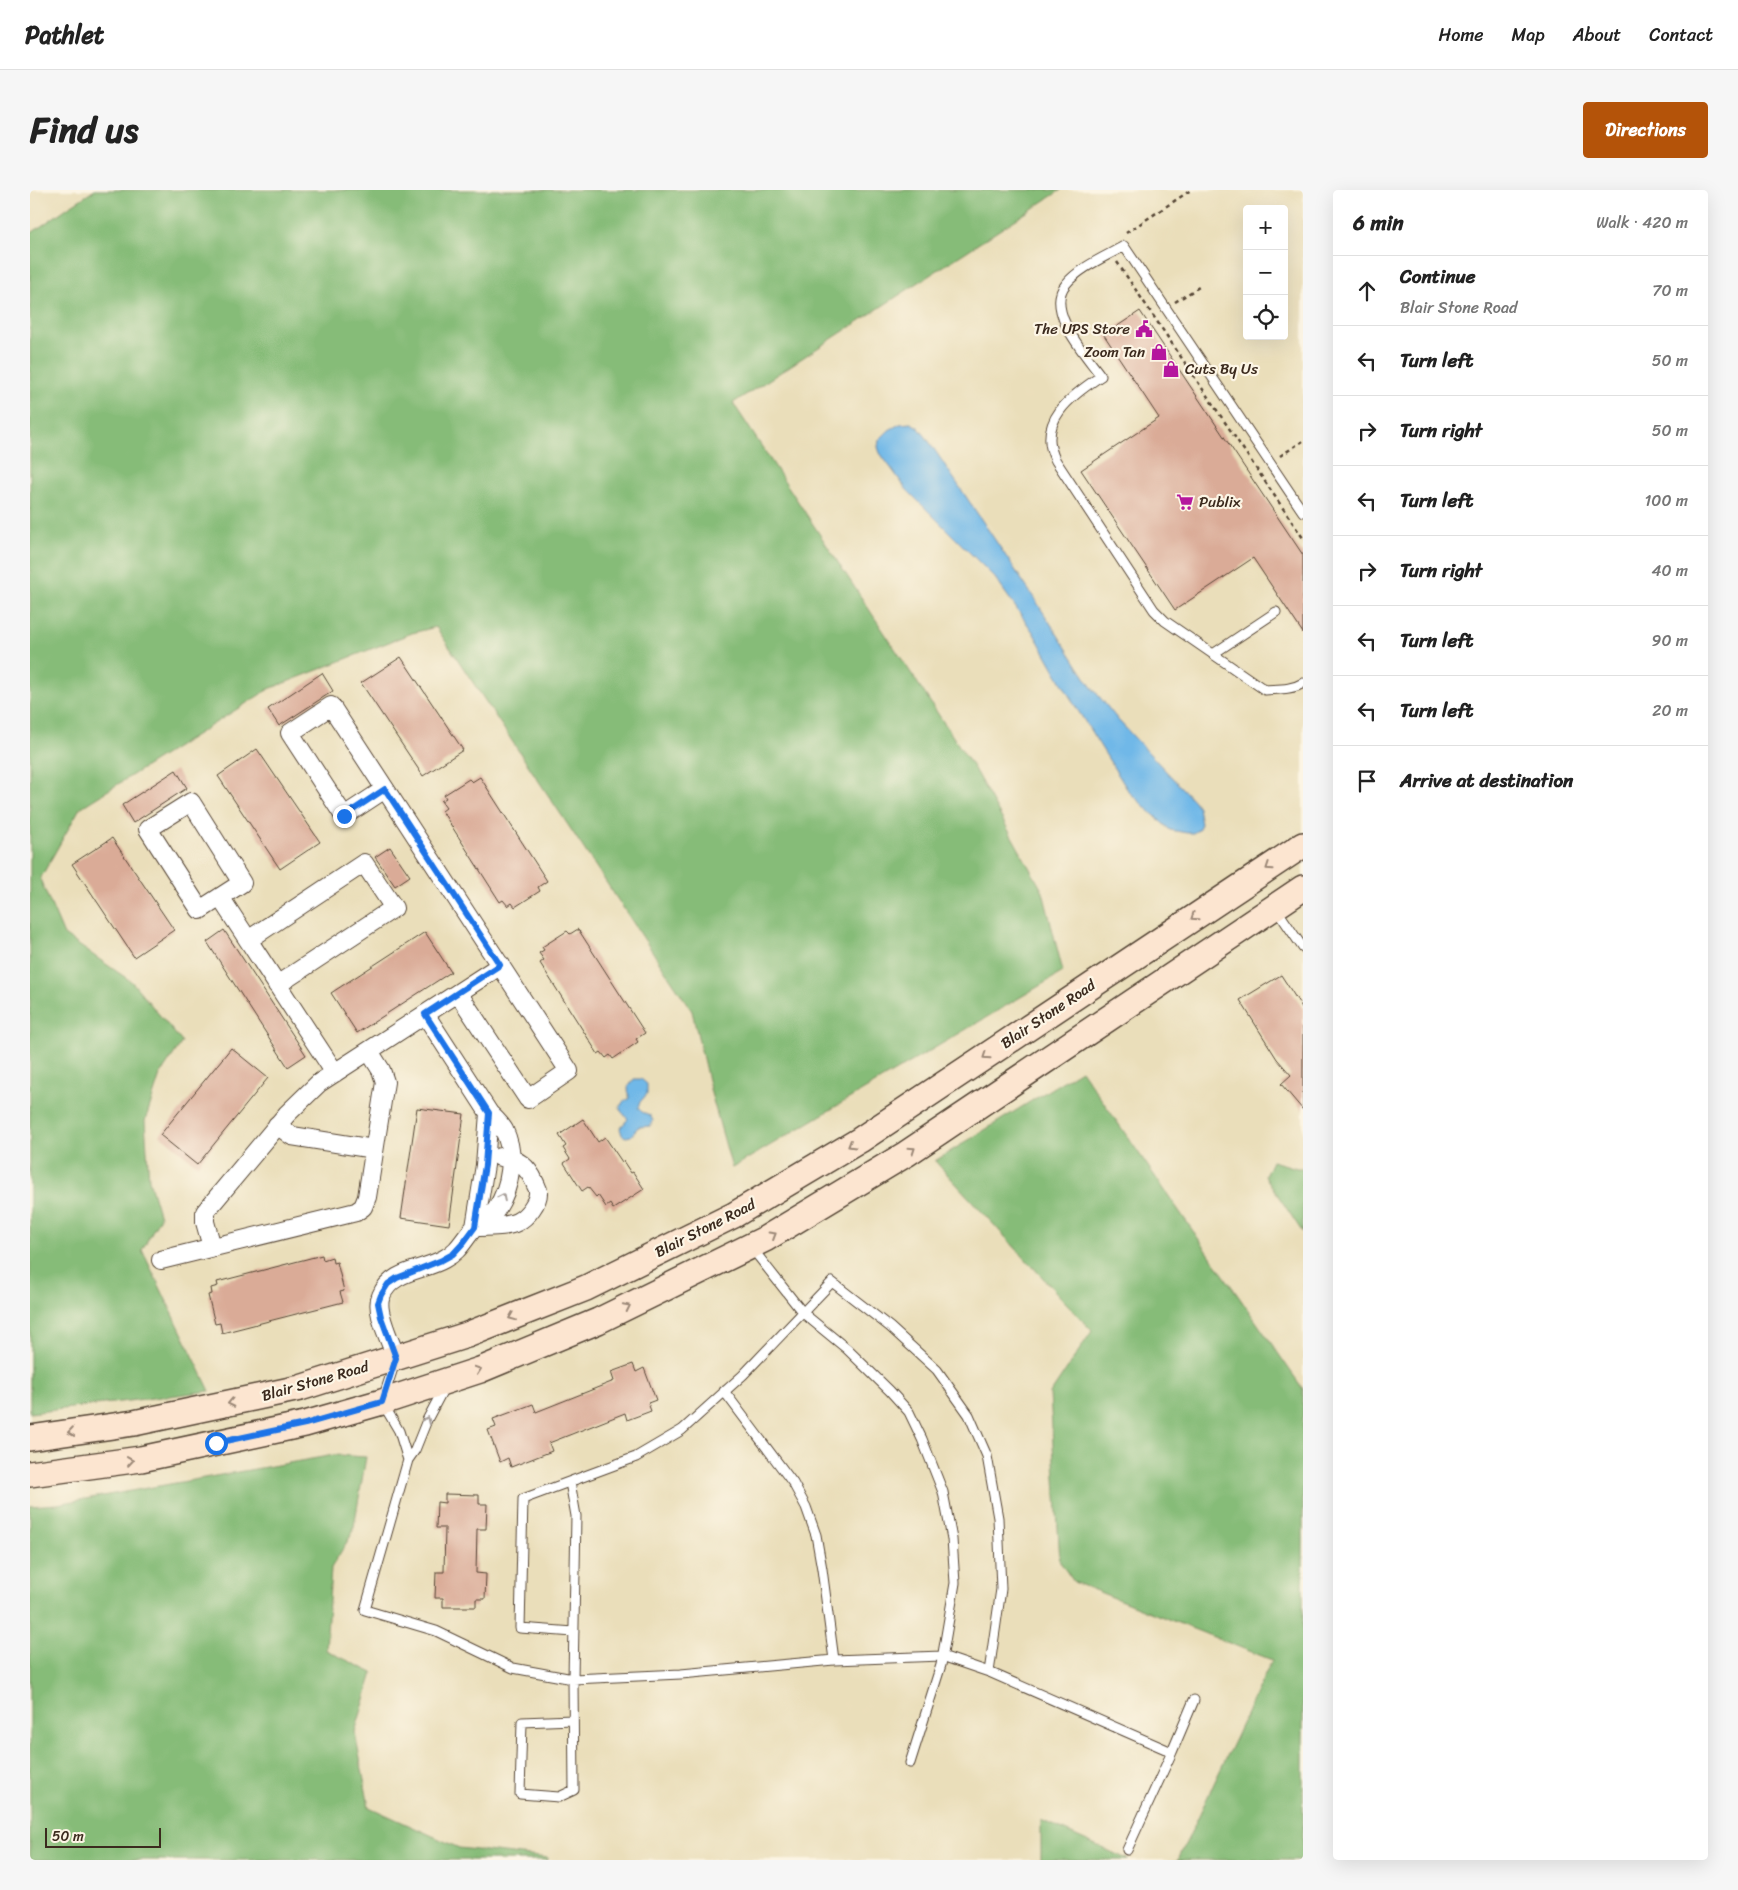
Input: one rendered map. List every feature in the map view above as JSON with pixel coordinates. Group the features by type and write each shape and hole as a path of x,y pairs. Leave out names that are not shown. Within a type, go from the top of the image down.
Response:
{"main road":[{"name":"Blair Stone Road","path":"30,1438 134,1423 300,1388 467,1335 586,1288 734,1215 860,1140 1303,845"},
{"path":"30,1474 141,1459 305,1424 382,1402 480,1370 598,1321 766,1240 906,1154 1303,888"}],"street":[{"path":"385,789 344,816 290,733 331,706 570,1071 528,1099 458,993"},
{"path":"191,802 242,883 220,897 200,910 148,828 191,802"},
{"path":"248,940 364,863 394,908 277,985"},
{"path":"220,897 334,1073"},
{"path":"212,1247 205,1222 205,1212 287,1114 319,1083 500,965"},
{"path":"396,1358 381,1317 378,1303 381,1295 388,1284 397,1278 453,1254 475,1227 495,1211 506,1190 510,1172 509,1148 504,1131 489,1113 425,1014"},
{"path":"161,1260 356,1212 363,1207 367,1197 385,1082 381,1070 369,1051"},
{"path":"475,1227 489,1113"},
{"path":"277,1125 292,1136 374,1149"},
{"path":"475,1227 508,1225 518,1222 528,1214 534,1204 538,1190 523,1164 510,1158 485,1156"}],"lane":[{"path":"1303,512 1124,246 1081,271 1065,285 1060,296 1061,315 1066,327 1101,376 1071,397 1054,418 1050,428 1051,451 1154,610 1165,621 1265,690 1282,689 1303,684"},
{"path":"1213,654 1276,612"},
{"path":"1275,907 1303,948"},
{"path":"750,1247 803,1313 847,1349 909,1412 943,1492 952,1539 955,1583 941,1665 910,1763"},
{"path":"574,1632 520,1628 523,1499 636,1458 682,1430 743,1375 832,1282 890,1327 937,1370 969,1416 987,1456 998,1518 1001,1589 988,1672"},
{"path":"396,1358 382,1402 398,1431 408,1460"},
{"path":"448,1380 427,1420 415,1450 408,1460 365,1610 436,1631 513,1668 573,1679 681,1674 834,1660 942,1656 988,1672 1172,1752"},
{"path":"724,1391 793,1483 806,1507 816,1535 821,1560 834,1660"},
{"path":"570,1482 576,1516 573,1679 574,1720 574,1790 559,1797 520,1794 522,1722 574,1720"},
{"path":"1127,1850 1194,1700"}],"green space":[{"path":"95,190 1061,190 733,403 973,767 1043,892 1063,972 732,1168 711,1093 692,1011 436,627 412,633 269,689 80,808 40,879 64,935 132,982 182,1042 160,1075 145,1121 149,1180 160,1217 142,1250 210,1391 30,1413 30,234"},
{"path":"1081,1070 1303,1389 1303,1860 1178,1860 1272,1660 1074,1582 1060,1562 1050,1394 1092,1331 935,1161"},
{"path":"1272,1161 1303,1168 1303,1233 1265,1176"},
{"path":"334,1455 366,1457 353,1532 331,1568 326,1650 373,1673 355,1732 369,1807 459,1848 548,1858 548,1860 30,1860 30,1506 57,1504"},
{"path":"1041,1820 1129,1860 1041,1860"}],"water":[{"path":"911,423 918,427 926,437 1090,685 1118,720 1194,801 1198,807 1201,824 1198,830 1193,833 1187,833 1170,830 1129,792 1074,704 1033,632 995,578 907,490 880,453 878,447 879,440 889,430 900,424"},
{"path":"634,1079 641,1079 647,1084 647,1094 640,1102 638,1108 650,1115 653,1121 650,1126 638,1127 631,1136 626,1137 622,1135 620,1128 628,1119 620,1107 623,1102 629,1099 628,1087"}],"building":[{"name":"Publix","path":"1140,311 1303,555 1303,633 1253,558 1175,610 1081,470 1159,418 1104,335"},
{"path":"401,657 463,750 423,776 361,683"},
{"path":"322,673 333,691 279,726 268,709"},
{"path":"257,749 320,842 280,869 218,776"},
{"path":"176,770 187,788 133,823 122,805"},
{"path":"480,777 547,881 538,887 540,891 515,907 512,903 508,906 503,900 500,902 442,811 446,808 441,801 446,798 444,795 469,779 472,782"},
{"path":"112,838 174,930 134,957 72,864"},
{"path":"390,847 410,876 395,886 375,857"},
{"path":"578,929 645,1033 636,1039 638,1042 613,1059 610,1055 606,1058 601,1052 598,1054 540,963 544,960 539,953 544,950 542,947 567,931 570,934"},
{"path":"224,930 306,1055 288,1067 207,942"},
{"path":"425,932 451,972 357,1033 331,993"},
{"path":"1281,975 1303,1009 1303,1110 1281,1084 1291,1075 1277,1059 1240,1000"},
{"path":"231,1048 268,1078 197,1165 160,1135"},
{"path":"417,1108 464,1114 449,1225 401,1218"},
{"path":"583,1119 598,1142 605,1137 644,1189 613,1209 610,1204 606,1207 598,1195 596,1197 588,1187 582,1191 564,1163 570,1159 563,1148 566,1146 559,1135"},
{"path":"322,1255 323,1260 332,1257 333,1263 337,1262 344,1291 340,1292 343,1302 222,1333 220,1323 215,1324 208,1295 212,1294 211,1288 218,1286 217,1282"},
{"path":"633,1364 636,1372 644,1368 656,1400 648,1403 651,1411 627,1420 625,1413 549,1443 552,1451 511,1467 508,1458 500,1462 488,1430 496,1427 493,1419 533,1404 536,1412 614,1381 611,1372"},
{"path":"445,1494 479,1495 479,1504 487,1504 486,1529 477,1529 476,1573 486,1574 485,1599 476,1599 476,1607 443,1607 443,1598 435,1598 436,1572 444,1572 445,1528 436,1528 437,1502 445,1503"}],"place":[{"name":"The UPS Store","path":"1144,329"},
{"name":"Zoom Tan","path":"1159,352"},
{"name":"Cuts By Us","path":"1171,369"},
{"name":"Publix","path":"1185,502"}],"route":[{"path":"216,1443 305,1424 382,1402 396,1358 381,1317 378,1303 381,1295 388,1284 397,1278 453,1254 475,1227 485,1165 489,1113 425,1014 500,965 385,789 344,816"}]}
